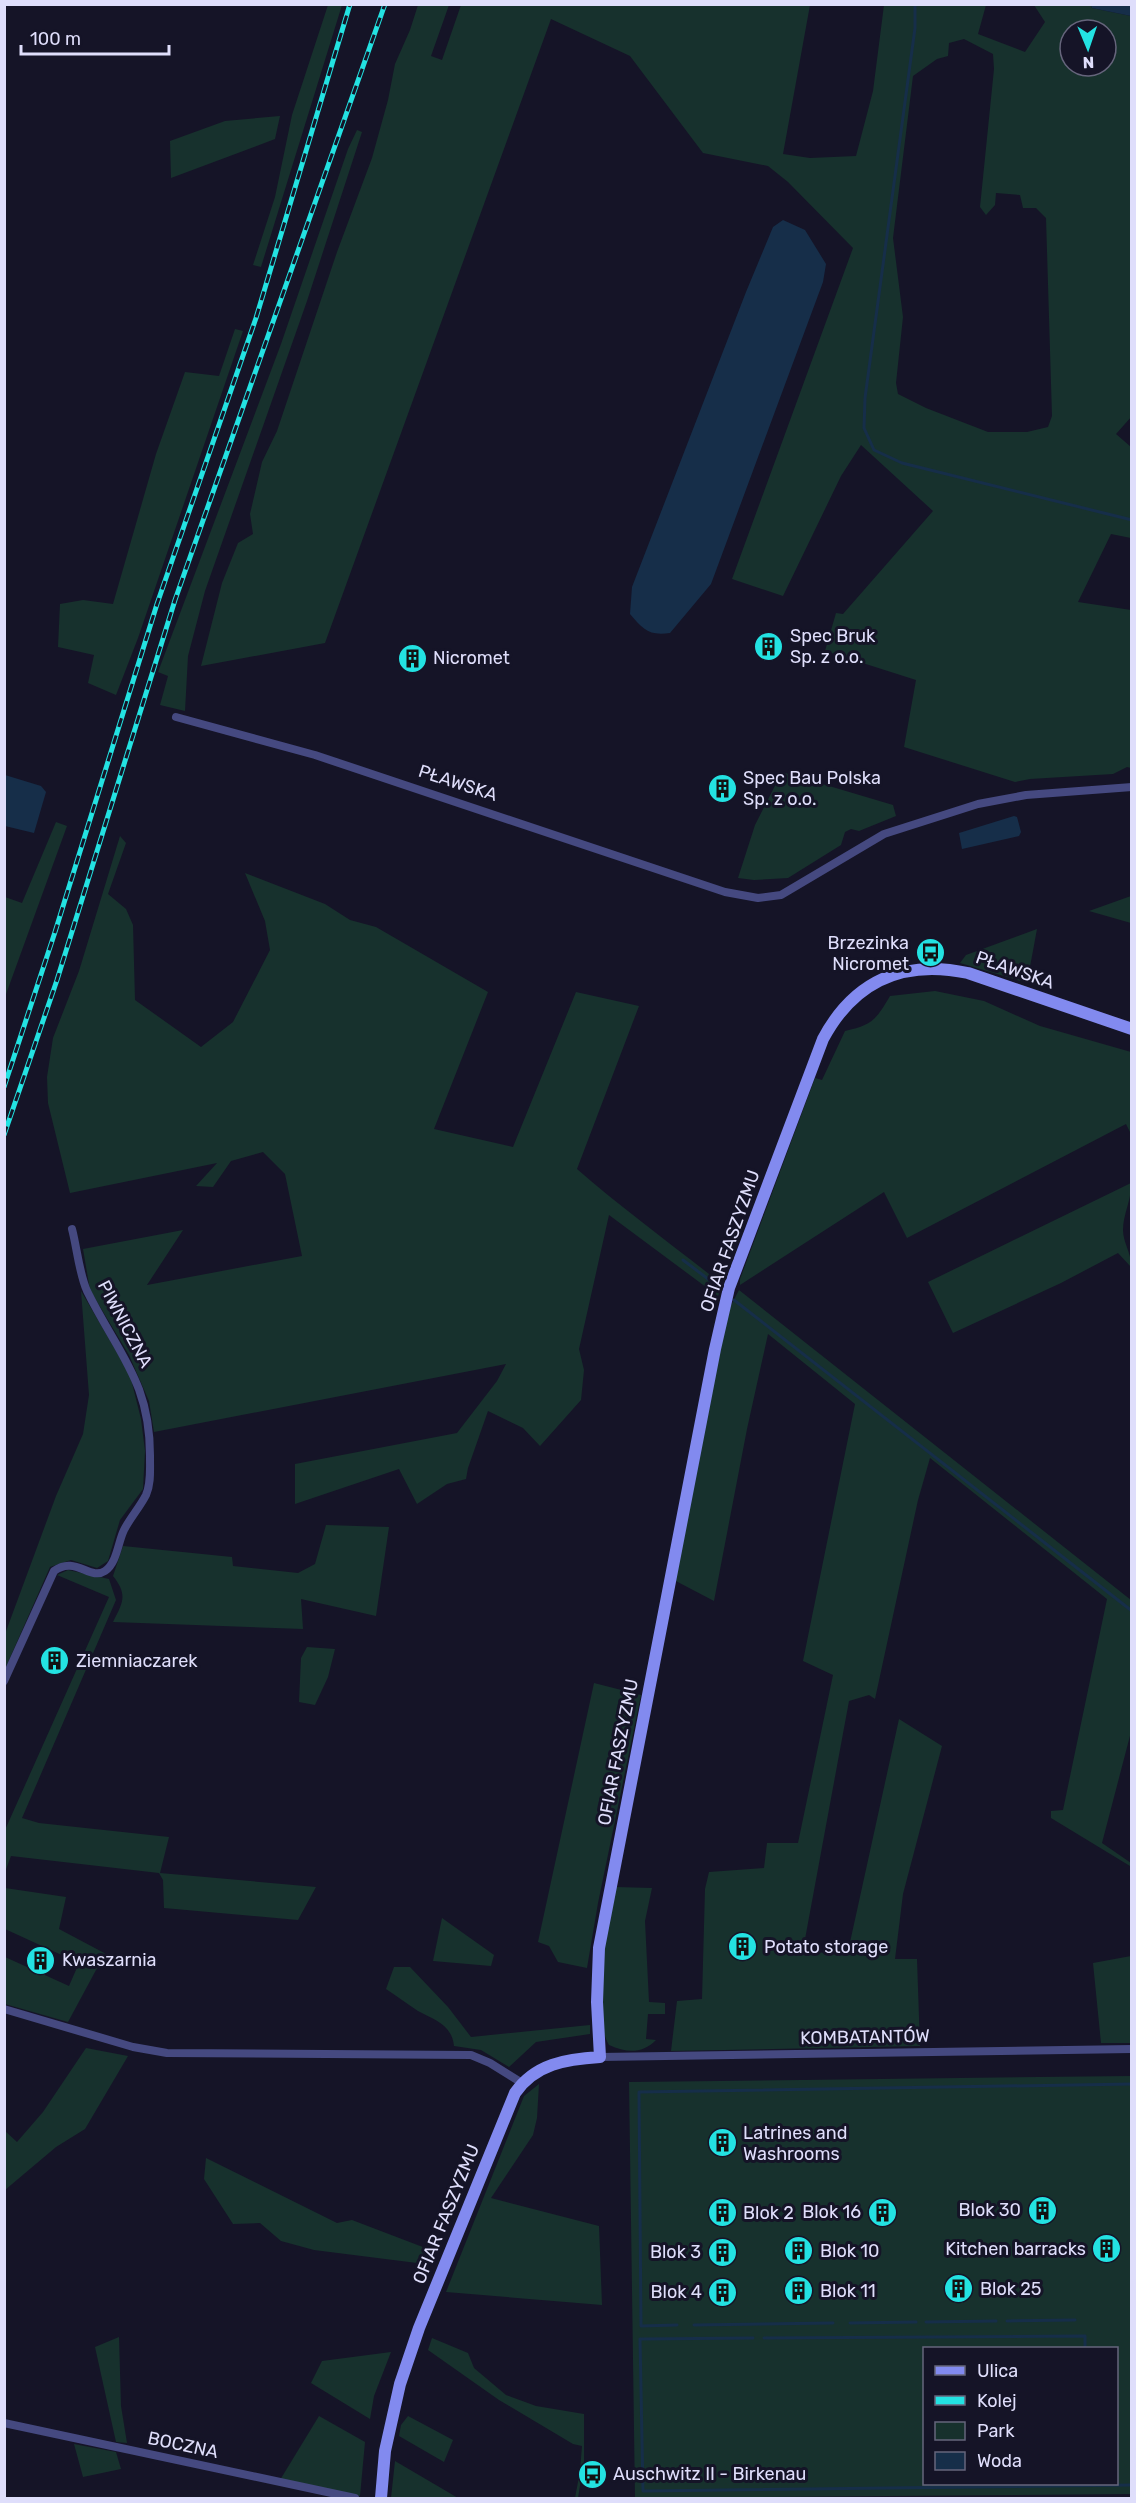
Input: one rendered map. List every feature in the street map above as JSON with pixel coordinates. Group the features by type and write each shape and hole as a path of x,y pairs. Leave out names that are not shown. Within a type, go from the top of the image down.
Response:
{"street":[{"name":"PŁAWSKA","path":"177,717 315,755 725,892 758,898 781,896 884,834 978,804 1026,795 1131,787"},
{"name":"PŁAWSKA","path":"885,978 921,969 949,969 968,973 1131,1029"},
{"name":"OFIAR FASZYZMU","path":"381,2499 385,2451 400,2384 419,2328 515,2093 522,2083 541,2069 570,2059 600,2057 597,2002 599,1948 688,1484 729,1288 823,1040 835,1018 850,1000 885,978"},
{"name":"PIWNICZNA","path":"4,1681 54,1571 70,1565 100,1573 107,1570 124,1530 146,1495 149,1482 150,1450 142,1393 122,1348 86,1289 72,1229"},
{"path":"4,2009 150,2051 196,2054 458,2054 490,2062 522,2083"},
{"name":"KOMBATANTÓW","path":"600,2057 1131,2049"},
{"name":"BOCZNA","path":"4,2423 355,2499"}],"green space":[{"path":"328,5 342,5 261,267 253,265 275,197 292,115"},
{"path":"418,5 449,5 431,56 442,60 461,5 810,5 783,154 810,158 856,156 873,91 884,5 986,5 978,34 1025,52 1045,22 1034,5 1091,5 1092,8 1131,16 1132,416 1116,434 1131,447 1131,538 1111,534 1078,602 1131,610 1131,768 1127,767 1113,774 1015,782 904,747 916,680 825,651 836,613 843,614 933,511 861,445 841,476 783,596 732,579 853,248 788,182 768,166 703,153 630,56 551,19 325,643 201,666 222,583 238,543 253,534 250,514 262,462 277,431 337,252 372,158 395,64","holes":["964,39 993,54 994,69 980,207 986,215 995,205 996,193 1020,195 1023,208 1036,208 1046,218 1052,416 1048,427 1027,432 988,432 926,408 898,394 896,383 903,317 893,238 913,76 937,59 948,56 949,43"]},
{"path":"280,116 275,139 171,178 170,141 225,121"},
{"path":"357,130 362,132 307,301 205,591 188,656 185,711 160,705 168,676 158,672 281,344 348,149"},
{"path":"235,329 243,331 138,638 116,695 88,683 94,655 58,647 60,604 83,600 113,604 156,454 185,372 219,376"},
{"path":"782,772 893,805 896,816 859,831 851,829 845,832 841,845 788,878 754,880 738,878 755,825"},
{"path":"56,822 67,826 5,997 5,897 22,903"},
{"path":"120,836 126,843 108,894 126,909 133,925 135,1000 201,1047 233,1022 270,950 265,921 245,873 325,904 350,920 376,927 488,992 434,1129 513,1147 576,992 639,1006 577,1169 723,1285 718,1296 609,1215 579,1349 584,1370 581,1400 540,1446 523,1428 488,1411 466,1479 447,1484 417,1504 399,1469 295,1504 295,1464 457,1433 497,1381 506,1364 154,1432 149,1401 129,1355 90,1290 83,1249 183,1230 147,1285 302,1256 285,1174 263,1152 231,1161 213,1187 196,1186 217,1163 70,1193 48,1103 47,1077 53,1038 79,971"},
{"path":"1131,896 1131,923 1089,911"},
{"path":"1037,929 1027,983 960,963 966,955"},
{"path":"935,991 984,1001 1040,1026 1131,1052 1131,1134 1126,1124 907,1238 884,1192 740,1285 740,1279 815,1078 822,1080 845,1031 867,1024 881,1011 890,996"},
{"path":"1131,1183 1123,1230 1131,1267 1118,1253 1061,1283 953,1333 928,1282"},
{"path":"739,1290 1131,1600 1131,1732 1102,1843 1131,1863 1130,1866 1051,1818 1051,1811 1063,1810 1107,1599 930,1458 918,1500 875,1699 869,1695 849,1701 803,1950 847,1956 899,1719 942,1746 903,1894 895,1959 917,1959 920,2046 671,2051 677,2001 702,1999 705,1889 709,1872 764,1868 767,1843 798,1843 833,1675 803,1661 855,1404 768,1334 714,1601 672,1579 729,1309"},
{"path":"81,1291 130,1375 141,1419 145,1451 143,1489 120,1520 108,1561 97,1568 71,1560 50,1567 5,1669 5,1634 56,1496 83,1434 89,1395"},
{"path":"326,1525 389,1527 376,1616 301,1599 303,1629 113,1622 122,1594 113,1576 123,1546 232,1557 233,1566 298,1573 315,1564"},
{"path":"68,1570 109,1579 116,1600 22,1818 39,1823 169,1837 160,1873 316,1887 298,1920 164,1908 163,1880 159,1873 11,1856 5,1872 5,1830 109,1597 57,1575"},
{"path":"307,1647 335,1649 328,1677 315,1705 299,1702 301,1658"},
{"path":"594,1683 641,1695 598,1903 587,1968 558,1962 549,1946 538,1942"},
{"path":"616,1887 652,1888 645,1921 649,2002 665,2003 665,2014 648,2014 646,2039 656,2040 645,2048 634,2051 622,2050 609,2045 603,2030 600,2011 601,1967"},
{"path":"5,1888 66,1897 59,1929 108,1955 96,1970 68,2022 5,2004 5,1957 69,1986 79,1963 5,1929"},
{"path":"442,1918 494,1955 491,1966 433,1961"},
{"path":"1131,1956 1131,2043 1101,2043 1093,1963"},
{"path":"394,1967 410,1967 448,2007 471,2037 590,2025 590,2034 536,2042 509,2067 481,2050 454,2046 450,2033 442,2024 386,1989"},
{"path":"86,2048 128,2056 85,2129 56,2147 5,2190 5,2131 17,2142 43,2112"},
{"path":"1131,2076 1131,2494 635,2498 629,2082"},
{"path":"539,2084 537,2118 533,2135 491,2198 599,2226 602,2305 446,2292 524,2096"},
{"path":"206,2158 337,2223 352,2220 428,2249 425,2264 314,2250 281,2241 260,2223 233,2224 204,2179"},
{"path":"119,2337 121,2406 127,2443 116,2442 95,2347"},
{"path":"432,2338 468,2353 474,2368 506,2395 536,2406 584,2414 584,2461 578,2498 575,2498 582,2446 573,2444 499,2400 428,2350"},
{"path":"391,2352 374,2396 370,2419 311,2383 322,2361"},
{"path":"319,2416 365,2442 360,2496 280,2480"},
{"path":"408,2416 453,2440 444,2462 399,2436 401,2425"},
{"path":"74,2444 116,2452 121,2469 83,2477"},
{"path":"395,2461 458,2498 391,2498"}],"water":[{"path":"1091,5 1131,5 1131,16 1092,8"},
{"path":"783,220 805,230 826,264 823,282 711,584 670,633 651,632 630,614 632,587 746,292 773,227"},
{"path":"5,775 41,786 46,792 34,833 5,826"},
{"path":"1017,817 1021,832 1019,836 962,849 959,833"}],"waterway":[{"path":"915,4 915,28 865,398 864,428 874,450 902,463 1132,520"},
{"path":"683,1260 720,1288"},
{"path":"734,1300 1132,1611"},
{"path":"677,2325 641,2326 639,2092 1132,2084"},
{"path":"1007,2321 1075,2320"},
{"path":"926,2322 996,2321"},
{"path":"850,2323 916,2322"},
{"path":"694,2325 833,2323"},
{"path":"764,2338 1085,2336 1085,2347"},
{"path":"753,2338 640,2339 643,2491 1132,2485"}],"railway":[{"path":"4,1087 55,932 157,604 256,318 350,4"},
{"path":"4,1135 57,980 175,600 385,4"}],"place":[{"name":"Spec Bruk Sp. z o.o.","path":"769,646"},
{"name":"Nicromet","path":"412,658"},
{"name":"Spec Bau Polska Sp. z o.o.","path":"722,788"},
{"name":"Brzezinka Nicromet","path":"930,953"},
{"name":"Ziemniaczarek","path":"55,1661"},
{"name":"Potato storage","path":"743,1947"},
{"name":"Kwaszarnia","path":"41,1960"},
{"name":"Latrines and Washrooms","path":"722,2143"},
{"name":"Blok 30","path":"1042,2210"},
{"name":"Blok 16","path":"882,2212"},
{"name":"Blok 2","path":"722,2213"},
{"name":"Kitchen barracks","path":"1107,2249"},
{"name":"Blok 10","path":"799,2251"},
{"name":"Blok 3","path":"722,2252"},
{"name":"Blok 25","path":"959,2289"},
{"name":"Blok 11","path":"799,2291"},
{"name":"Blok 4","path":"723,2292"},
{"name":"Auschwitz II - Birkenau","path":"592,2474"}]}
